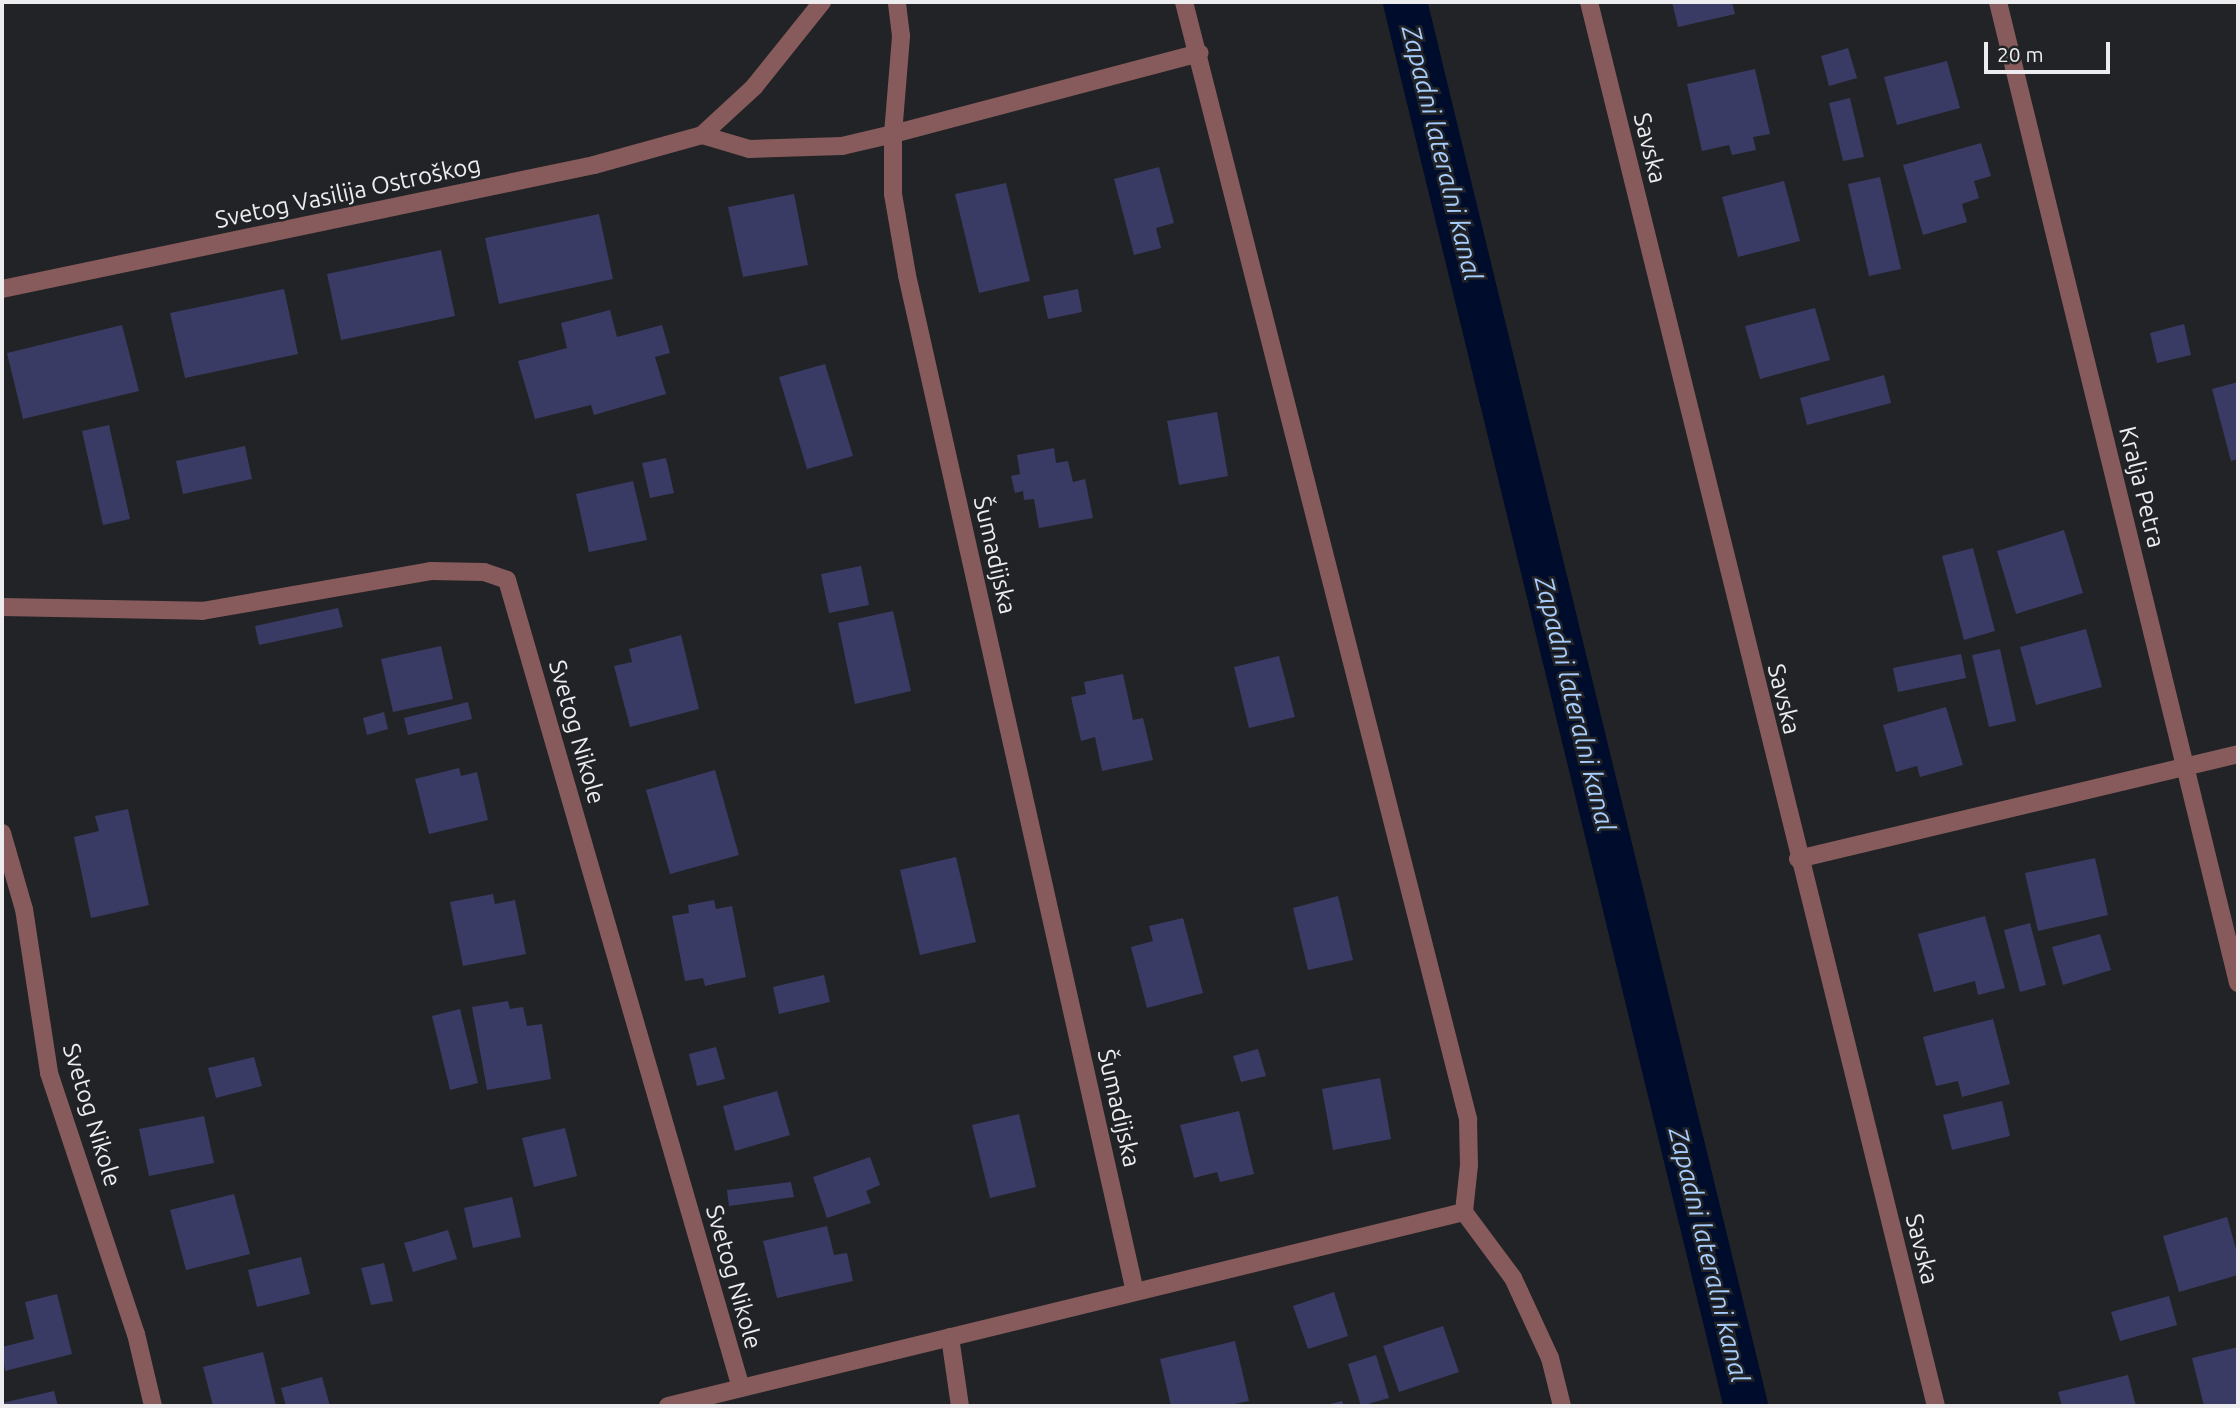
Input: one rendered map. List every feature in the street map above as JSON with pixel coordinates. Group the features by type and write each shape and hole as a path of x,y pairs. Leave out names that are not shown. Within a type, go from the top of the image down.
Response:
{"street":[{"path":"702,135 754,87 822,2"},
{"name":"Šumadijska","path":"897,2 901,36 893,134 893,194 907,275 1135,1292"},
{"path":"1184,2 1468,1119 1469,1165 1464,1212 1513,1278 1550,1358 1562,1406"},
{"name":"Savska","path":"1589,2 1798,859 1936,1406"},
{"name":"Kralja Petra","path":"1998,2 2238,983"},
{"path":"702,135 749,149 842,146 1199,53"},
{"name":"Svetog Vasilija Ostroškog","path":"2,289 594,165 702,135"},
{"name":"Svetog Nikole","path":"2,607 202,611 430,571 484,572 507,580 741,1388"},
{"path":"1798,859 2238,754"},
{"name":"Svetog Nikole","path":"2,832 24,909 49,1073 136,1334 153,1406"},
{"path":"668,1406 1464,1212"},
{"path":"950,1337 960,1406"}],"building":[{"path":"1672,2 1732,2 1735,14 1678,27"},
{"path":"1848,48 1857,78 1829,86 1821,56"},
{"path":"1947,61 1960,108 1897,125 1884,77"},
{"path":"1755,69 1770,134 1753,137 1756,150 1732,155 1729,145 1702,151 1687,84"},
{"path":"1850,98 1864,157 1843,161 1829,103"},
{"path":"1981,143 1991,176 1974,181 1979,198 1962,204 1967,222 1923,235 1903,165"},
{"path":"1159,167 1174,223 1156,228 1161,248 1134,255 1114,179"},
{"path":"1880,177 1901,269 1869,276 1848,184"},
{"path":"1784,181 1800,241 1738,257 1722,197"},
{"path":"1006,183 1030,281 979,293 955,194"},
{"path":"794,194 808,265 743,277 728,207"},
{"path":"599,214 613,279 499,304 485,238"},
{"path":"441,250 455,316 341,340 327,274"},
{"path":"284,289 298,354 185,378 170,313"},
{"path":"1078,289 1082,312 1048,319 1043,296"},
{"path":"1815,308 1830,360 1760,379 1745,326"},
{"path":"610,310 617,337 662,325 670,353 655,357 666,394 594,415 591,405 535,419 518,361 567,348 561,323"},
{"path":"2184,324 2191,355 2157,363 2150,333"},
{"path":"122,325 139,391 23,419 7,353"},
{"path":"825,364 853,456 807,469 779,377"},
{"path":"1884,375 1891,403 1807,425 1800,398"},
{"path":"2238,382 2238,459 2231,461 2212,389"},
{"path":"1217,412 1228,476 1179,485 1167,421"},
{"path":"109,425 130,519 103,525 82,431"},
{"path":"245,446 252,479 183,494 176,461"},
{"path":"1054,448 1056,463 1068,461 1073,482 1085,479 1093,518 1039,528 1034,499 1024,500 1023,491 1015,493 1011,476 1020,474 1017,455"},
{"path":"666,458 674,493 650,498 642,463"},
{"path":"633,481 647,540 589,552 576,494"},
{"path":"2064,530 2083,593 2016,614 1997,551"},
{"path":"1973,548 1995,631 1964,640 1942,556"},
{"path":"861,566 869,605 829,613 821,574"},
{"path":"338,608 343,627 259,645 255,626"},
{"path":"893,611 911,691 855,704 838,623"},
{"path":"2086,629 2102,687 2036,705 2020,647"},
{"path":"681,635 699,709 630,727 614,666 632,662 629,649"},
{"path":"441,646 453,699 393,712 381,659"},
{"path":"2000,649 2016,721 1989,727 1972,655"},
{"path":"1961,654 1966,678 1898,692 1893,668"},
{"path":"1279,656 1295,717 1249,728 1234,667"},
{"path":"1123,674 1133,720 1143,718 1153,760 1102,771 1095,737 1081,741 1071,697 1086,694 1084,682"},
{"path":"468,702 472,719 408,735 404,718"},
{"path":"1946,707 1963,765 1920,777 1917,766 1896,772 1883,725"},
{"path":"384,712 388,729 367,735 363,718"},
{"path":"459,768 461,776 477,772 488,820 429,834 415,779"},
{"path":"715,770 739,855 670,874 646,790"},
{"path":"128,809 149,905 91,918 74,837 99,831 95,816"},
{"path":"956,857 976,942 920,955 900,870"},
{"path":"2095,858 2108,915 2038,931 2025,873"},
{"path":"493,894 495,904 515,900 526,954 463,966 450,902"},
{"path":"1338,896 1353,960 1308,970 1293,908"},
{"path":"714,900 716,909 732,906 746,977 705,986 703,978 685,981 672,916 689,913 688,905"},
{"path":"1985,916 2005,988 1978,995 1975,981 1934,992 1918,934"},
{"path":"1183,918 1203,993 1147,1008 1131,947 1153,941 1149,926"},
{"path":"2030,923 2046,985 2020,992 2004,930"},
{"path":"2100,934 2111,970 2063,985 2052,947"},
{"path":"824,975 830,1002 779,1014 773,987"},
{"path":"508,1001 510,1009 523,1007 527,1026 542,1024 551,1079 487,1090 472,1007"},
{"path":"460,1009 478,1083 450,1090 432,1016"},
{"path":"1993,1019 2010,1084 1962,1097 1958,1081 1936,1086 1923,1037"},
{"path":"716,1047 725,1079 697,1086 689,1054"},
{"path":"1258,1049 1266,1076 1241,1082 1233,1056"},
{"path":"254,1057 262,1086 216,1098 208,1068"},
{"path":"1380,1078 1391,1139 1333,1150 1322,1089"},
{"path":"777,1091 790,1135 735,1151 723,1106"},
{"path":"2002,1101 2010,1136 1952,1150 1943,1115"},
{"path":"1239,1111 1254,1174 1220,1182 1217,1172 1194,1178 1180,1125"},
{"path":"1019,1114 1036,1187 990,1198 972,1125"},
{"path":"204,1116 214,1163 149,1176 139,1129"},
{"path":"565,1128 577,1176 534,1187 522,1138"},
{"path":"870,1157 880,1185 866,1191 871,1203 827,1218 813,1177"},
{"path":"791,1182 794,1197 729,1206 727,1190"},
{"path":"234,1194 250,1254 186,1270 170,1210"},
{"path":"512,1197 521,1237 473,1248 464,1208"},
{"path":"2227,1217 2238,1256 2238,1275 2179,1292 2163,1236"},
{"path":"827,1226 834,1255 847,1253 853,1281 777,1298 763,1241"},
{"path":"448,1230 457,1259 413,1272 404,1243"},
{"path":"301,1257 310,1294 257,1307 248,1270"},
{"path":"384,1263 393,1301 371,1305 361,1268"},
{"path":"1334,1292 1348,1336 1308,1349 1293,1306"},
{"path":"57,1294 72,1354 5,1371 2,1347 34,1339 25,1302"},
{"path":"2169,1296 2177,1325 2120,1341 2111,1312"},
{"path":"1443,1326 1459,1372 1399,1392 1383,1346"},
{"path":"1235,1341 1249,1401 1225,1406 1171,1406 1160,1359"},
{"path":"2238,1347 2238,1404 2204,1406 2192,1358"},
{"path":"263,1352 276,1406 213,1406 203,1367"},
{"path":"1376,1355 1389,1398 1361,1406 1348,1364"},
{"path":"2128,1375 2136,1406 2062,1406 2058,1392"},
{"path":"322,1377 330,1406 286,1406 281,1388"},
{"path":"54,1391 58,1406 2,1406 2,1403"},
{"path":"1342,1401 1344,1406 1326,1406 1326,1405"}],"waterway":[{"name":"Zapadni lateralni kanal","path":"1405,2 1746,1406"}]}
